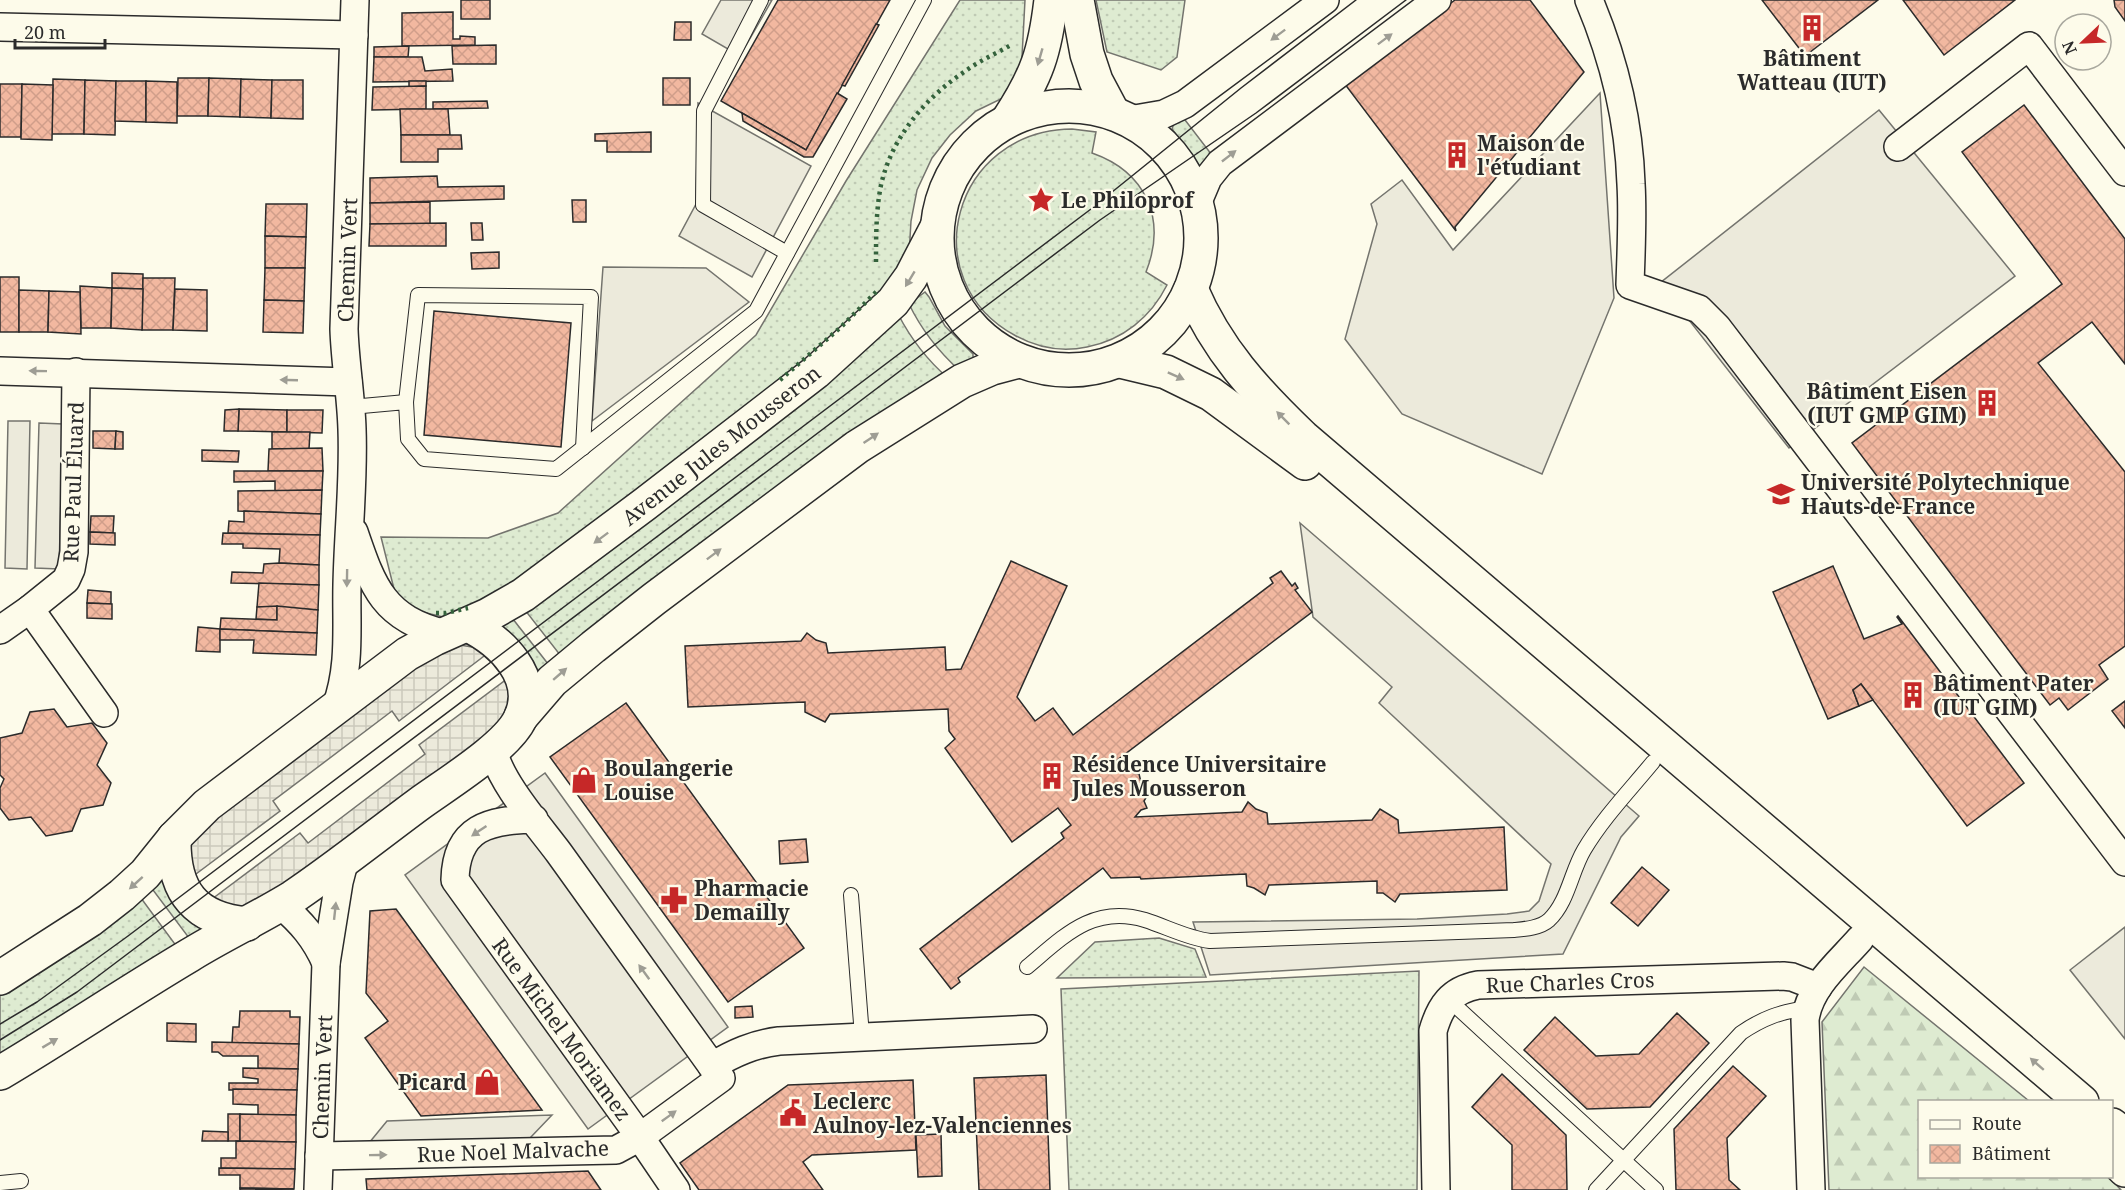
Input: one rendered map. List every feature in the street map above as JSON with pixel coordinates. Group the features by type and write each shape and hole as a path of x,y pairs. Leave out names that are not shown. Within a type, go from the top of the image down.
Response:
{"main road":[{"path":"1008,120 1036,74 1047,30 1051,0"},
{"path":"1077,0 1087,54 1096,81 1121,117"},
{"path":"1060,106 1086,106 1121,117 1158,140 1187,178 1197,204 1201,232 1199,261 1191,289 1179,312 1163,332 1142,348 1120,360 1095,368 1069,371 1044,368 1019,361 1001,352 985,340 961,316 950,297 937,256 937,227 946,188 959,164 976,143 1008,120 1033,110 1060,106"},
{"name":"Avenue Jules Mousseron","path":"174,838 207,805 413,650 505,606 537,586 835,357 893,302 911,277 937,227"},
{"path":"1191,289 1204,317 1228,356 1255,388 1303,437 2081,1100"},
{"path":"1120,360 1166,372 1211,394 1294,455 2046,1100"},
{"path":"0,1073 191,954 281,905 493,749 515,728 521,717 552,681 663,591 857,447 962,381 992,368 1019,361"},
{"path":"457,630 482,632 498,643 514,663 524,687 524,706 521,717"},
{"path":"174,838 173,857 177,874 185,893 194,904 216,919 247,924"},
{"path":"0,978 90,920 122,895 145,874 174,838"},
{"path":"2113,1126 2125,1135"},
{"path":"2113,1159 2125,1170"}],"street":[{"name":"Chemin Vert","path":"336,707 343,689 348,630 347,562 352,448 344,329 355,0"},
{"path":"1121,117 1164,114 1179,108 1325,0"},
{"path":"1197,204 1208,178 1220,163 1437,0"},
{"path":"1589,0 1610,59 1626,134 1631,183 1630,285 1699,309 1717,327 2125,862"},
{"path":"0,27 354,35"},
{"path":"1898,147 2029,46 2125,171"},
{"name":"Rue Paul Éluard","path":"0,370 76,372 349,395"},
{"name":"Rue Paul Éluard","path":"0,630 66,580 71,569 74,552 76,372"},
{"name":"Chemin Vert","path":"350,520 370,575 386,602 416,626 457,630"},
{"path":"30,609 104,713"},
{"path":"493,749 499,770 712,1066 760,1043 862,1035 1034,1029"},
{"name":"Rue Michel Moriamez","path":"534,819 500,821 472,834 462,847 456,861 455,880 640,1137 721,1078 712,1066"},
{"name":"Chemin Vert","path":"318,1190 326,963 345,859"},
{"path":"281,905 309,932 326,963"},
{"path":"1811,1190 1805,1020 1812,998 1860,939"},
{"name":"Rue Charles Cros","path":"1448,999 1456,991 1478,985 1783,976 1792,977 1812,998"},
{"path":"1436,1190 1433,1031 1440,1010 1448,999"},
{"name":"Rue Noel Malvache","path":"320,1156 616,1150 640,1137 676,1190"}],"lane":[{"path":"761,0 704,111 703,205 787,254"},
{"path":"583,448 591,297 418,295 406,402 408,439 424,459 556,470 756,311 924,0"},
{"path":"349,395 406,402"},
{"path":"1027,967 1076,928 1101,916 1144,919 1196,939 1210,941 1514,930 1535,927 1544,924 1557,910 1589,841 1653,762"},
{"path":"851,895 862,1035"},
{"path":"1596,1190 1741,1033 1766,1018 1812,998"},
{"path":"1448,999 1656,1190"},
{"path":"0,1183 21,1181"}],"green space":[{"path":"960,0 1025,0 1021,76 1003,98 976,111 950,135 932,158 917,190 911,221 909,255 902,271 861,314 765,398 542,572 473,610 443,617 410,609 397,601 381,537 488,538 558,513 756,335 846,181"},
{"path":"1096,0 1185,0 1177,57 1161,70 1107,52"},
{"path":"1182,116 1215,159 1201,168 1172,129 1174,123"},
{"path":"1072,129 1096,132 1092,153 1111,161 1138,185 1147,200 1154,234 1146,272 1167,285 1153,307 1124,333 1100,344 1060,349 1033,343 1016,336 984,311 964,280 957,246 960,212 975,180 998,154 1031,136"},
{"path":"925,292 945,326 973,354 973,360 960,371 931,340 909,304"},
{"path":"898,314 920,349 948,378 564,660 521,605"},
{"path":"509,614 552,669 541,678 498,625"},
{"path":"161,880 165,881 205,930 192,942 150,886"},
{"path":"138,894 180,951 0,1066 0,989"},
{"path":"1159,938 1195,949 1206,977 1057,978 1095,942"},
{"path":"1864,967 2028,1100 1918,1100 1918,1178 2110,1178 2121,1190 1829,1190 1822,1022"},
{"path":"1419,971 1417,1190 1069,1190 1061,989"}],"shaded area":[{"path":"721,0 772,0 740,56 702,34"},
{"name":"Maison de l'étudiant","path":"1600,93 1614,298 1542,474 1402,414 1345,339 1377,224 1371,204 1402,180 1453,250"},
{"path":"698,103 811,166 752,277 679,236 696,204"},
{"path":"1879,110 2015,276 1789,448 1660,283"},
{"path":"603,267 706,268 749,302 592,421"},
{"path":"8,421 30,421 27,569 5,568"},
{"path":"39,423 63,424 59,569 35,568"},
{"path":"1300,523 1639,816 1621,837 1563,954 1210,975 1193,922 1417,919 1529,911 1539,901 1551,864 1379,703 1392,687 1313,617"},
{"path":"454,644 488,653 399,721 392,711 273,801 280,811 192,877 189,858 191,844 198,829 403,672"},
{"path":"507,679 509,699 507,715 501,728 252,911 208,902 300,833 308,843 425,754 419,745"},
{"path":"545,773 728,1027 588,1129 405,875"},
{"path":"2125,927 2125,1039 2070,970"},
{"path":"552,1115 530,1138 369,1143 387,1121"}],"building":[{"path":"461,0 490,0 490,19 461,19"},
{"path":"778,0 890,0 806,150 721,101"},
{"name":"Maison de l'étudiant","path":"1455,0 1530,0 1584,72 1455,227 1456,231 1344,83"},
{"name":"Bâtiment Watteau (IUT)","path":"1762,0 1878,0 1805,56"},
{"name":"Bâtiment Watteau (IUT)","path":"1903,0 2015,0 1944,55"},
{"path":"2114,0 2125,0 2125,21 2115,7"},
{"path":"453,12 453,39 460,39 460,36 475,37 475,45 402,46 402,13"},
{"path":"675,22 691,22 691,40 674,40"},
{"path":"876,24 879,25 845,86 842,85"},
{"path":"496,45 496,64 453,64 452,46"},
{"path":"409,46 408,57 374,57 374,47"},
{"path":"374,57 422,57 425,71 452,69 453,81 373,82"},
{"path":"178,78 209,78 208,116 177,116"},
{"path":"209,78 241,79 240,117 208,116"},
{"path":"663,78 690,78 690,105 663,105"},
{"path":"53,79 85,80 84,134 52,134"},
{"path":"241,79 272,80 271,118 240,117"},
{"path":"85,80 116,81 115,135 84,134"},
{"path":"272,80 303,80 303,119 271,118"},
{"path":"116,81 146,81 146,122 115,121"},
{"path":"146,81 177,82 177,123 146,122"},
{"path":"409,81 426,81 426,86 409,87"},
{"path":"0,84 22,84 21,137 0,137"},
{"path":"22,84 53,85 52,140 21,139"},
{"path":"426,86 426,109 372,110 373,87"},
{"path":"837,93 847,99 813,157 804,157 743,121 742,113 806,150"},
{"path":"487,101 488,108 433,109 433,102"},
{"name":"Bâtiment Eisen (IUT GMP GIM)","path":"2024,105 2125,239 2125,364 2092,322 2038,363 2125,472 2125,646 2099,665 2108,679 2068,710 2059,698 2050,705 1852,443 2062,284 1962,152"},
{"path":"400,109 448,109 450,135 401,135"},
{"path":"651,132 651,152 607,152 607,141 595,141 595,134"},
{"path":"401,135 461,135 462,149 438,149 438,162 401,162"},
{"path":"437,176 438,187 504,186 504,199 370,203 370,178"},
{"path":"572,200 586,200 586,222 573,222"},
{"path":"430,202 430,224 370,224 370,203"},
{"path":"266,204 307,204 306,237 265,236"},
{"path":"446,223 446,246 369,246 370,224"},
{"path":"471,223 482,223 483,240 472,240"},
{"path":"265,236 306,237 305,268 265,268"},
{"path":"499,252 499,268 472,269 471,253"},
{"path":"265,268 305,268 304,301 264,300"},
{"path":"112,273 143,274 143,289 112,288"},
{"path":"0,277 19,277 19,332 0,332"},
{"path":"143,278 175,278 173,330 142,330"},
{"path":"80,286 112,288 111,328 81,328"},
{"path":"112,288 143,289 142,330 111,328"},
{"path":"175,289 207,290 207,331 173,330"},
{"path":"19,290 49,291 48,332 19,332"},
{"path":"49,291 80,292 81,334 48,332"},
{"path":"264,300 304,301 303,333 263,332"},
{"path":"434,311 571,323 561,447 424,435"},
{"path":"239,409 287,410 287,432 238,431"},
{"path":"239,409 238,431 224,431 225,410"},
{"path":"287,410 323,410 322,433 287,432"},
{"path":"93,431 116,431 115,449 93,448"},
{"path":"116,431 123,432 123,449 115,449"},
{"path":"272,432 310,432 309,449 272,449"},
{"path":"322,448 323,471 268,471 269,449"},
{"path":"202,450 239,451 238,462 202,461"},
{"path":"234,471 323,471 322,490 275,491 275,481 234,482"},
{"path":"322,490 321,514 238,511 238,491"},
{"path":"244,511 321,514 320,535 228,533 229,521 244,522"},
{"path":"91,516 114,516 113,533 90,532"},
{"path":"90,532 115,533 115,545 90,544"},
{"path":"223,533 320,535 319,565 279,563 280,549 243,548 243,544 222,544"},
{"name":"Résidence Universitaire Jules Mousseron","path":"1011,561 1067,586 1017,697 1035,721 1053,708 1073,735 1273,583 1270,578 1281,571 1292,586 1295,583 1298,588 1295,590 1312,612 1112,764 1120,769 1133,768 1134,773 1139,774 1140,788 1144,788 1147,796 1144,801 1147,808 1141,810 1135,817 1242,812 1248,802 1256,809 1267,813 1268,824 1372,820 1380,809 1398,820 1399,833 1504,827 1507,890 1400,894 1395,902 1383,893 1377,893 1377,881 1269,885 1265,895 1247,886 1246,874 1141,879 1140,877 1111,878 1103,868 958,978 960,982 951,989 920,949 1064,838 1061,833 1071,825 1058,808 1012,842 945,748 955,739 949,731 948,709 830,714 825,722 805,712 805,702 688,707 685,646 801,641 807,633 816,640 826,643 828,653 945,647 946,670 961,669"},
{"path":"264,564 319,565 319,585 231,583 232,572 263,573"},
{"name":"Bâtiment Pater (IUT GIM)","path":"1833,566 1864,639 1902,624 1898,616 2024,783 1967,826 1861,684 1853,690 1859,706 1828,719 1773,592"},
{"path":"259,583 319,585 318,610 257,607"},
{"path":"88,590 111,592 111,604 87,603"},
{"path":"87,603 112,604 112,619 87,618"},
{"path":"277,606 277,620 256,619 257,607"},
{"path":"277,606 318,610 317,633 220,629 221,618 277,620"},
{"path":"198,627 220,629 220,652 196,651"},
{"path":"220,629 317,633 316,655 253,653 254,640 220,640"},
{"path":"1861,684 1873,700 1859,706 1853,690"},
{"path":"2125,701 2125,728 2112,711"},
{"path":"626,703 804,948 728,1002 550,757"},
{"path":"54,709 67,727 92,723 107,743 97,765 111,783 103,805 81,809 72,831 46,836 31,817 9,820 0,808 0,788 4,779 0,775 0,738 22,733 30,712"},
{"path":"806,839 808,862 780,864 779,841"},
{"path":"1642,867 1669,890 1638,926 1611,903"},
{"path":"396,909 542,1110 421,1116 365,1038 388,1021 366,993 370,911"},
{"path":"752,1006 753,1017 735,1018 735,1007"},
{"path":"240,1011 290,1011 290,1017 300,1017 299,1044 232,1043 233,1027 239,1027"},
{"path":"1677,1013 1709,1043 1650,1107 1587,1109 1524,1050 1555,1017 1596,1056 1639,1054"},
{"path":"167,1023 196,1024 196,1042 167,1041"},
{"path":"212,1042 299,1044 298,1069 258,1068 258,1056 223,1056 218,1052 212,1052"},
{"path":"1733,1066 1766,1096 1727,1138 1729,1180 1740,1190 1676,1190 1674,1129"},
{"path":"243,1068 298,1069 297,1090 229,1090 229,1083 258,1083 258,1079 243,1077"},
{"path":"1502,1074 1566,1135 1567,1190 1512,1190 1512,1145 1472,1107"},
{"path":"1046,1075 1050,1190 979,1190 974,1078"},
{"path":"913,1080 916,1150 812,1155 803,1162 823,1190 699,1190 680,1163 788,1085"},
{"path":"233,1089 297,1090 296,1115 258,1115 258,1105 233,1104"},
{"path":"228,1114 240,1114 240,1141 228,1141"},
{"path":"240,1114 296,1115 296,1142 240,1141"},
{"path":"203,1131 228,1132 228,1141 202,1141"},
{"path":"941,1134 942,1176 918,1177 916,1135"},
{"path":"236,1141 296,1142 295,1169 221,1168 221,1158 236,1158"},
{"path":"219,1168 295,1169 294,1189 240,1188 240,1175 219,1175"},
{"path":"588,1171 601,1190 367,1190 366,1179"},
{"path":"240,1188 294,1189 240,1190"}],"tram line":[{"path":"0,1024 37,1002 128,936 1091,209 1241,88 1356,0"},
{"path":"0,1040 77,992 1100,220 1256,113 1406,0"}],"hedge":[{"path":"876,262 877,213 881,185 886,167 902,134 925,105 952,80 1011,45"},
{"path":"780,380 841,327 877,291"},
{"path":"436,613 468,608"}],"place":[{"name":"Bâtiment Watteau (IUT)","path":"1812,28"},
{"name":"Maison de l'étudiant","path":"1457,155"},
{"name":"Le Philoprof","path":"1041,200"},
{"name":"Bâtiment Eisen (IUT GMP GIM)","path":"1987,403"},
{"name":"Université Polytechnique Hauts-de-France","path":"1781,494"},
{"name":"Bâtiment Pater (IUT GIM)","path":"1913,695"},
{"name":"Résidence Universitaire Jules Mousseron","path":"1052,776"},
{"name":"Boulangerie Louise","path":"584,780"},
{"name":"Pharmacie Demailly","path":"674,900"},
{"name":"Picard","path":"487,1082"},
{"name":"Leclerc Aulnoy-lez-Valenciennes","path":"793,1113"}]}
